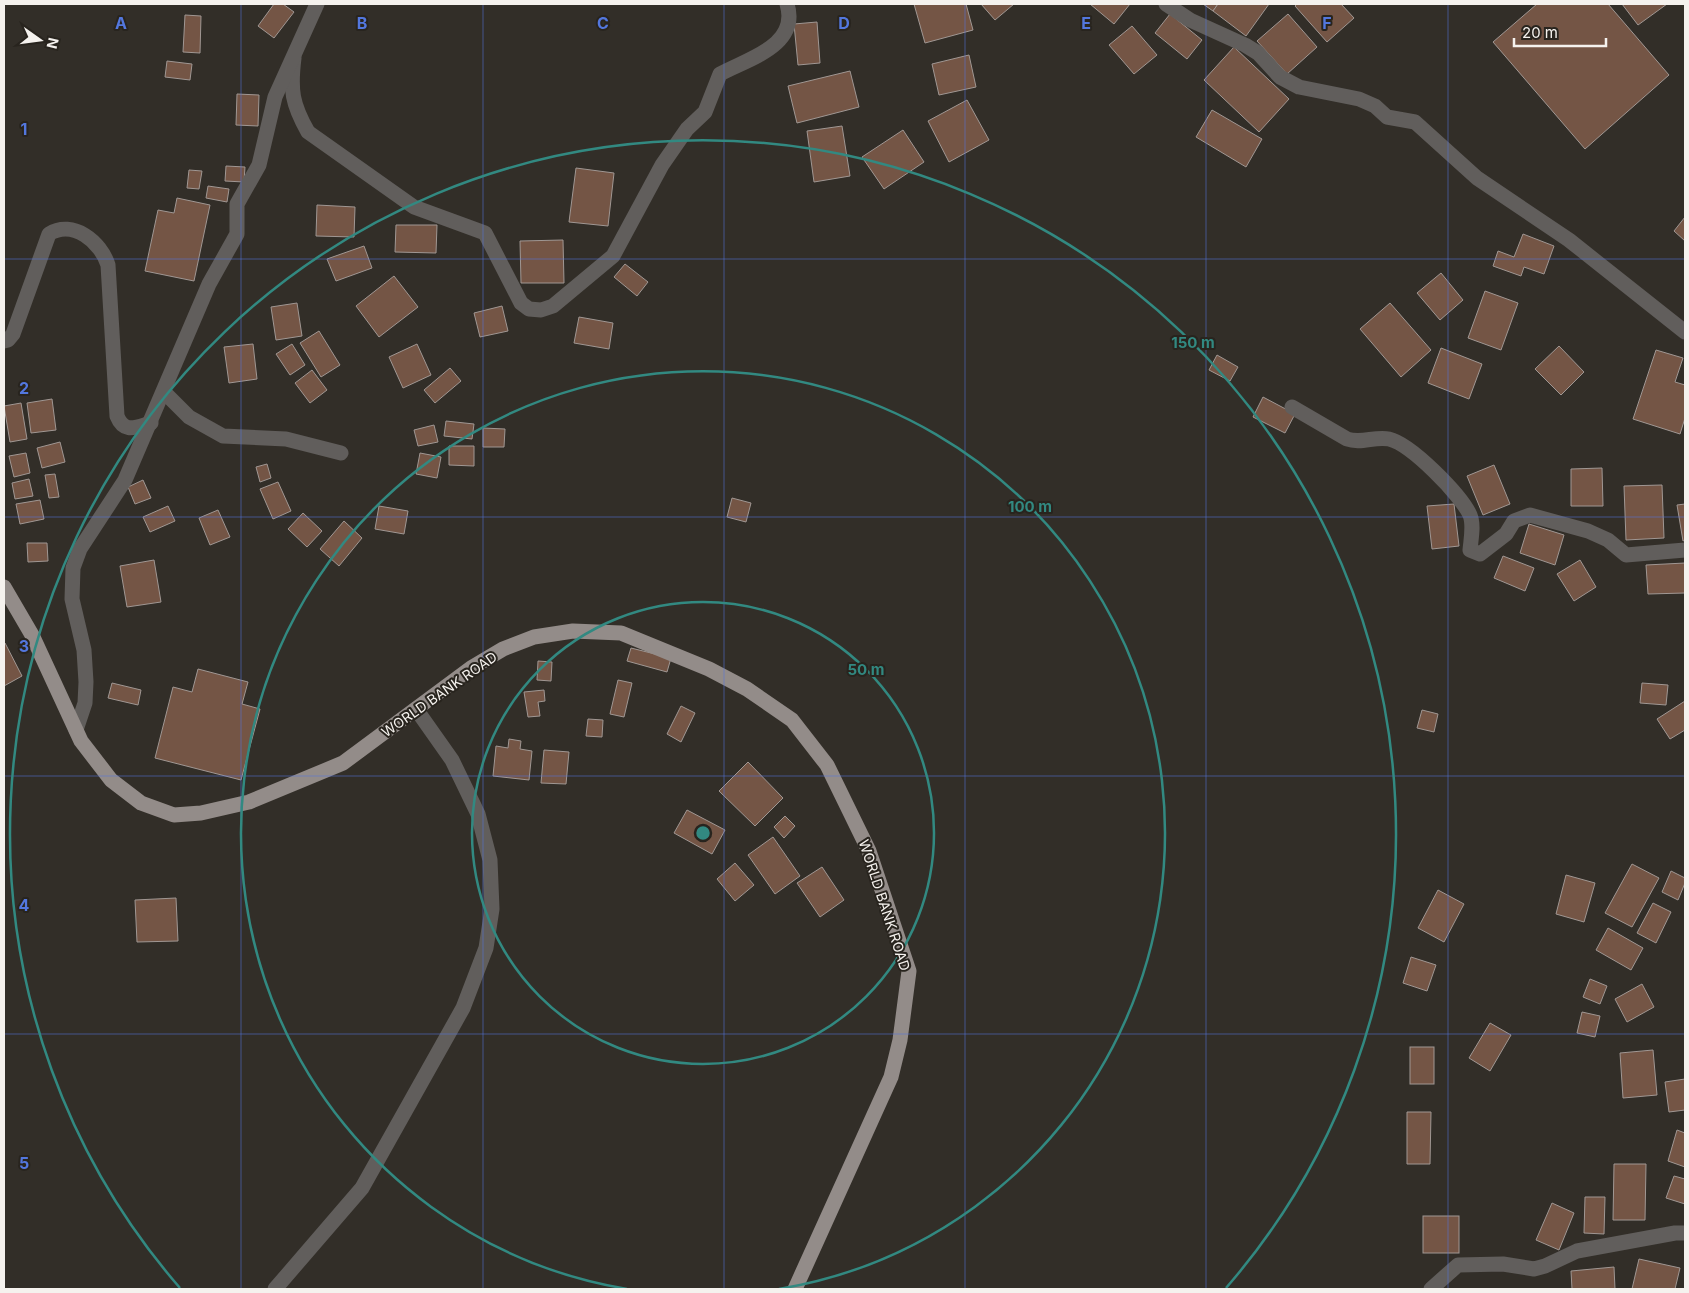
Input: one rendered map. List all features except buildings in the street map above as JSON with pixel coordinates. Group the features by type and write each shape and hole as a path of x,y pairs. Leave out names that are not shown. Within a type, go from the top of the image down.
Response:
{"main road":[{"name":"WORLD BANK ROAD","path":"4,587 32,635 81,741 111,780 141,802 174,815 202,813 249,802 343,763 471,668 503,650 534,637 573,632 621,633 709,669 747,689 792,720 827,765 869,851 909,971 900,1040 891,1077 795,1289"}],"street":[{"path":"76,730 85,703 86,682 84,650 72,599 73,568 80,549 125,480 151,423 208,284 237,234 238,204 259,165 274,97 282,77 294,58 317,4"},
{"path":"294,58 291,82 292,98 308,132 414,207 485,233 521,303 529,309 541,310 553,306 613,256 662,165 687,129 705,112 720,74 768,51 783,36 788,22 786,4"},
{"path":"1166,4 1190,20 1245,45 1258,53 1280,77 1299,87 1359,99 1375,106 1387,117 1415,122 1477,178 1569,240 1685,332"},
{"path":"4,341 8,340 13,334 49,234 57,229 69,229 81,233 96,242 104,252 108,265 117,416 120,424 125,427 130,428 151,423"},
{"path":"164,392 188,417 223,436 286,439 342,453"},
{"path":"1292,407 1354,442 1391,440 1428,466 1450,487 1469,514 1471,520 1470,550 1480,554 1506,534 1514,521 1530,515 1588,531 1608,540 1626,555 1685,550"},
{"path":"275,1289 362,1188 462,1008 486,948 492,909 490,860 478,814 452,760 416,709"},
{"path":"1431,1289 1458,1265 1503,1264 1534,1269 1577,1251 1675,1232 1685,1232"}]}
